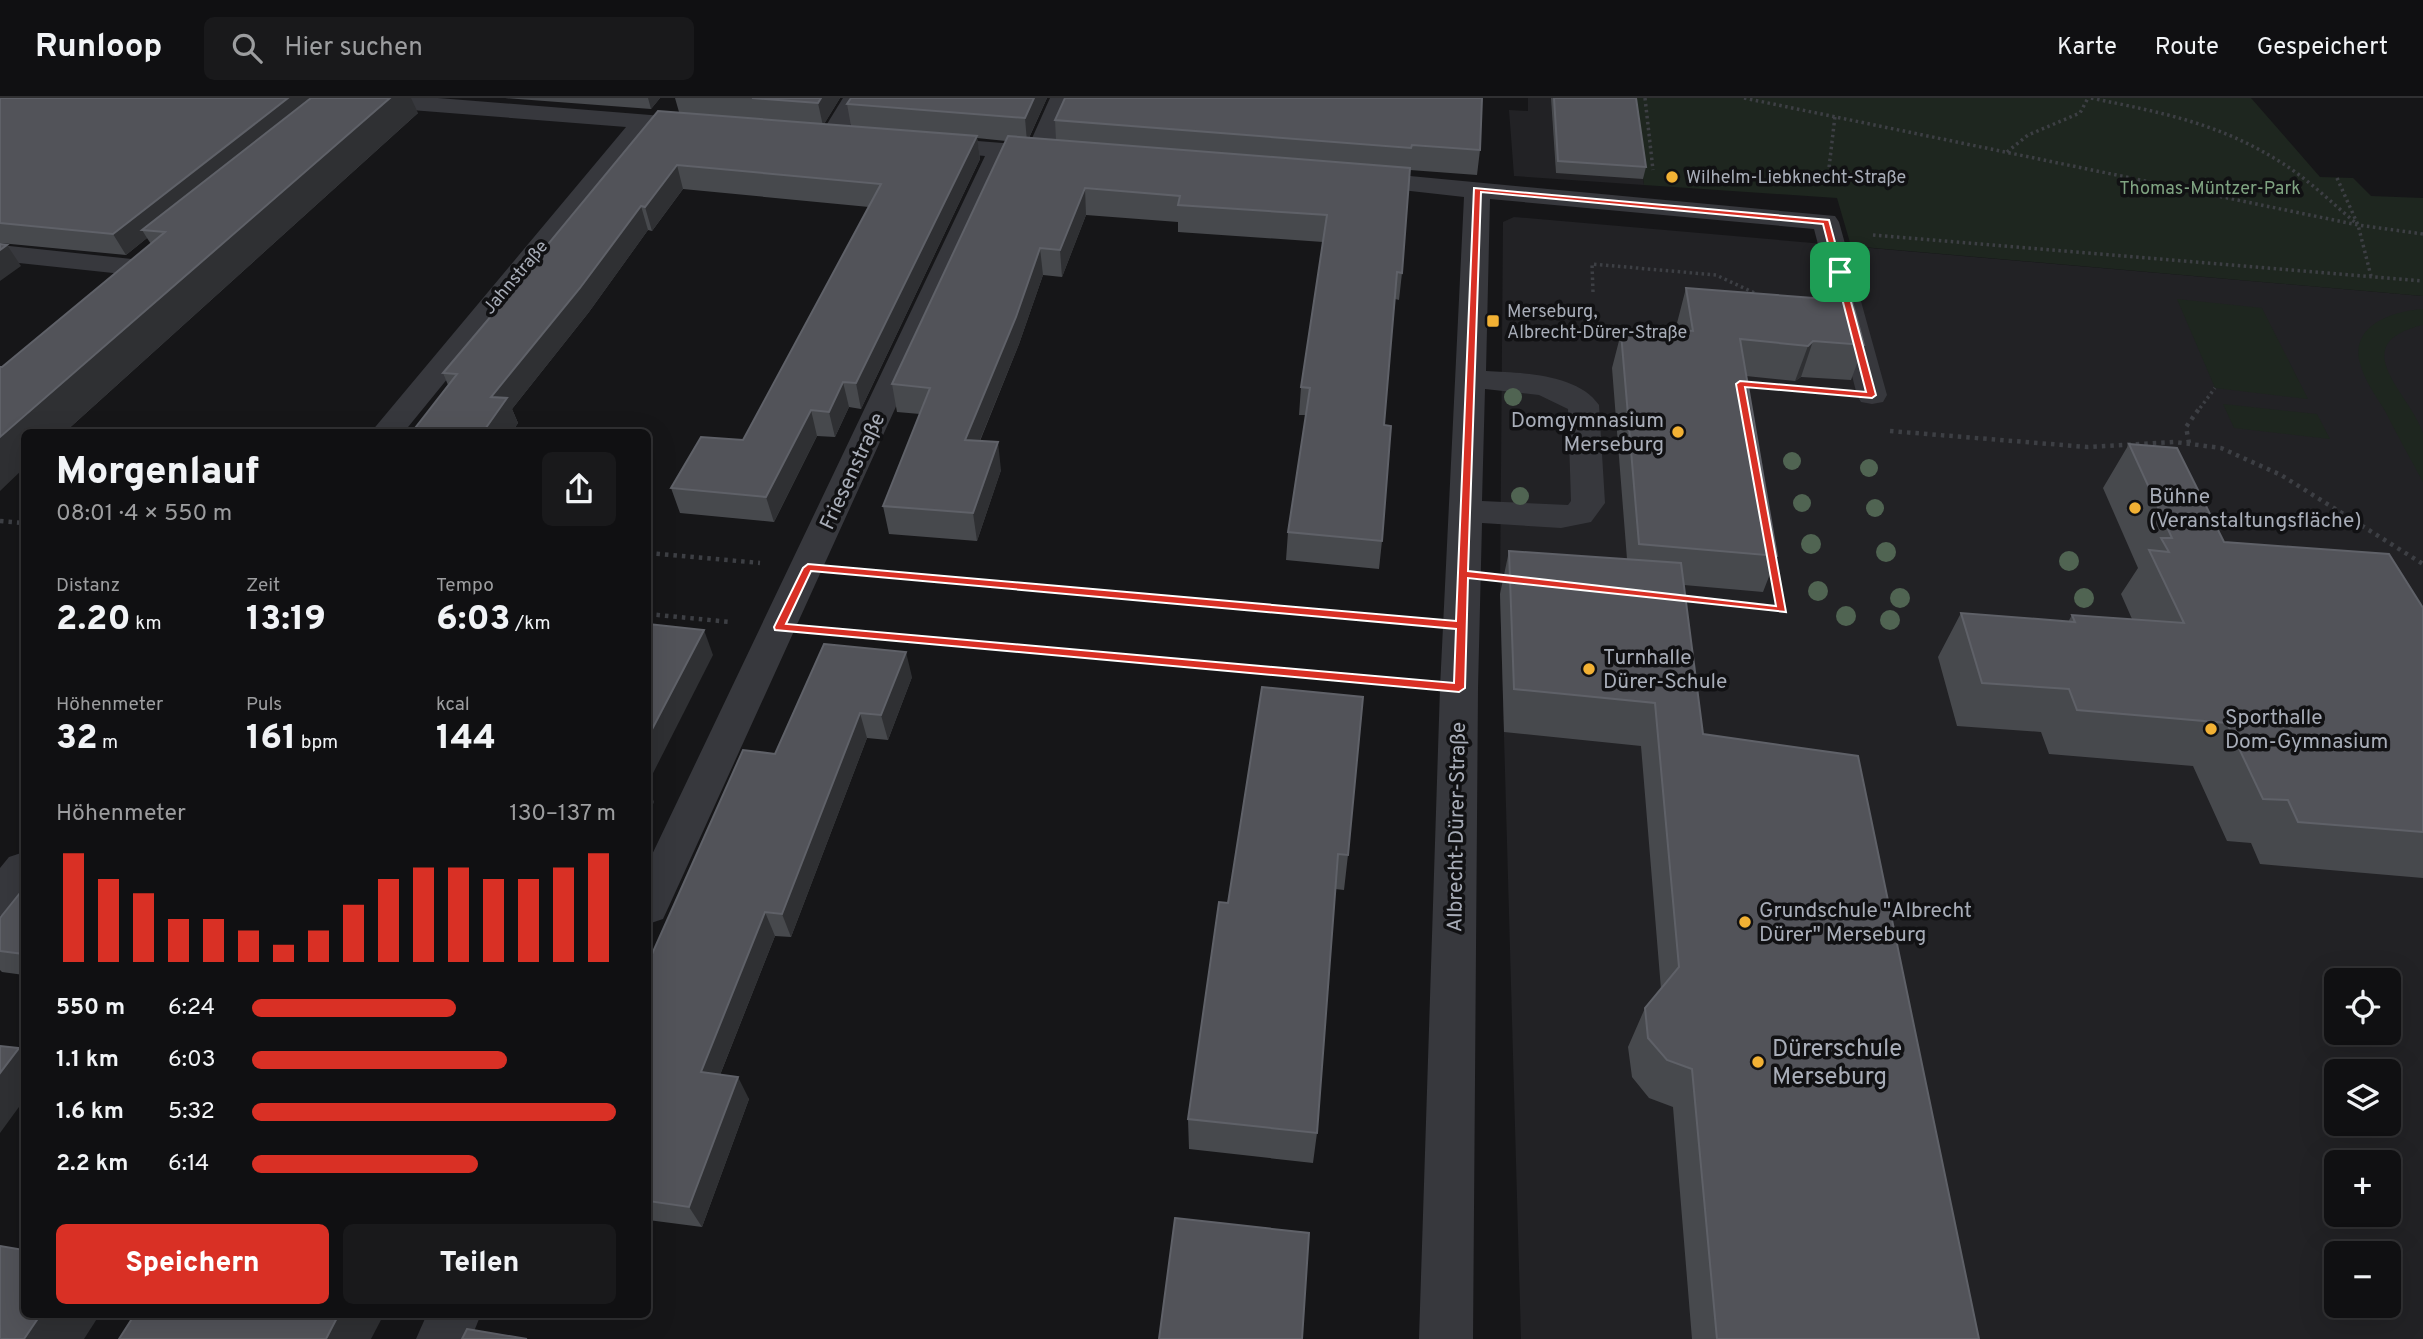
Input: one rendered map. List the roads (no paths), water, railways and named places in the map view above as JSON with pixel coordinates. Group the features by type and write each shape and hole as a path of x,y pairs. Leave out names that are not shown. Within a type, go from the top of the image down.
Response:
{"street":[{"path":"831,137 855,98"},
{"path":"1038,153 1062,98"},
{"path":"337,104 724,128"},
{"name":"Jahnstraße","path":"389,429 644,122"},
{"path":"804,135 857,139"},
{"path":"909,143 1080,157"},
{"name":"Friesenstraße","path":"651,900 808,568 1000,150"},
{"path":"1340,178 1826,222 1872,395"},
{"name":"Albrecht-Dürer-Straße","path":"1446,1339 1459,688 1477,189"},
{"path":"0,253 143,259 102,292"},
{"path":"1466,511 1561,517 1578,514 1588,503 1583,405 1571,395 1552,388 1471,379"},
{"path":"0,898 21,873"},
{"path":"443,1339 453,1318"}],"place":[{"name":"Wilhelm-Liebknecht-Straße","path":"1672,177"},
{"name":"Merseburg, Albrecht-Dürer-Straße","path":"1493,321"},
{"name":"Domgymnasium Merseburg","path":"1678,432"},
{"name":"Bühne (Veranstaltungsfläche)","path":"2135,508"},
{"name":"Turnhalle Dürer-Schule","path":"1589,669"},
{"name":"Sporthalle Dom-Gymnasium","path":"2211,729"},
{"name":"Grundschule \"Albrecht Dürer\" Merseburg","path":"1745,922"},
{"name":"Dürerschule Merseburg","path":"1758,1062"}],"park label":[{"name":"Thomas-Müntzer-Park","path":"2210,188"}]}
